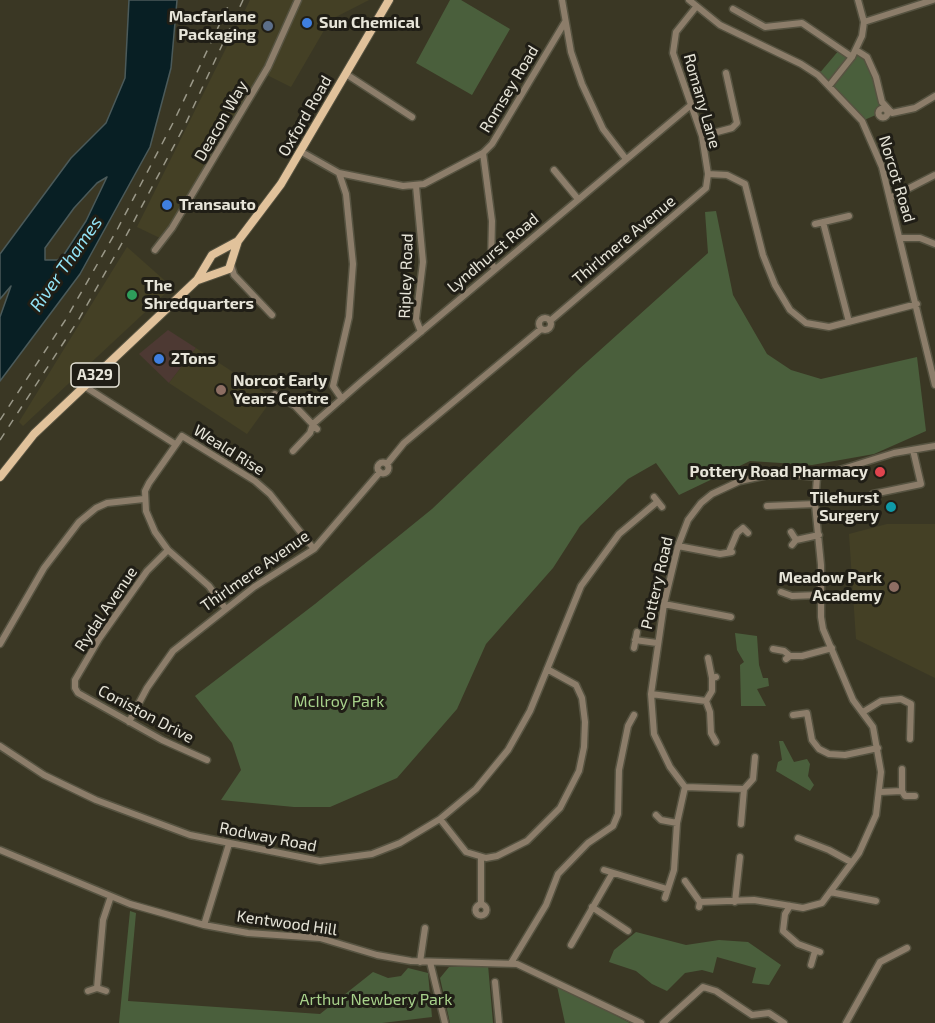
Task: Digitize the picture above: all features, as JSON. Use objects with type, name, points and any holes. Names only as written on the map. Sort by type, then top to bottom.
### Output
[{"type":"main road","name":"Oxford Road","points":[[231,262],[238,241],[276,192],[389,0]]},
{"type":"main road","name":"Oxford Road","points":[[222,250],[238,241]]},
{"type":"main road","points":[[222,250],[231,262],[221,271],[214,269],[210,261],[212,255],[222,250]]},
{"type":"main road","name":"A329","points":[[0,477],[34,434],[197,280],[210,261]]},
{"type":"main road","name":"A329","points":[[197,280],[221,271]]},
{"type":"street","name":"Deacon Way","points":[[155,250],[178,219],[263,76],[298,0]]},
{"type":"street","points":[[562,0],[565,22],[582,84],[603,129],[626,159]]},
{"type":"street","name":"Norcot Road","points":[[689,0],[720,25],[801,64],[829,86],[862,122],[878,152],[935,385]]},
{"type":"street","points":[[863,19],[933,0]]},
{"type":"street","points":[[829,86],[856,50],[863,19],[859,3]]},
{"type":"street","name":"Romany Lane","points":[[696,7],[681,25],[674,42],[674,58],[702,136],[708,174]]},
{"type":"street","points":[[733,9],[765,27],[802,23],[852,57]]},
{"type":"street","name":"Romsey Road","points":[[416,186],[483,153],[492,144],[565,22]]},
{"type":"street","points":[[856,50],[867,57],[886,109],[892,113],[915,108],[935,96]]},
{"type":"street","points":[[702,136],[732,128],[737,123],[726,73]]},
{"type":"street","points":[[346,74],[412,117]]},
{"type":"street","name":"Lyndhurst Road","points":[[292,452],[342,399],[691,105]]},
{"type":"street","points":[[300,151],[339,173],[403,186],[416,186]]},
{"type":"street","points":[[483,153],[492,221],[491,263],[495,269]]},
{"type":"street","points":[[554,170],[578,199]]},
{"type":"street","points":[[339,173],[348,205],[352,264],[349,317],[333,386],[342,399]]},
{"type":"street","points":[[708,174],[727,175],[745,183],[763,255],[775,285],[790,310],[806,323],[829,327],[917,304]]},
{"type":"street","name":"Thirlmere Avenue","points":[[129,722],[147,688],[172,651],[225,608],[314,549],[380,472],[379,465],[387,464],[404,443],[541,329],[541,320],[550,321],[706,188],[708,174]]},
{"type":"street","points":[[890,198],[935,175]]},
{"type":"street","name":"Ripley Road","points":[[416,186],[423,262],[416,319],[421,332]]},
{"type":"street","points":[[815,224],[849,216]]},
{"type":"street","points":[[823,222],[849,322]]},
{"type":"street","points":[[900,238],[920,238],[935,244]]},
{"type":"street","points":[[231,262],[234,275]]},
{"type":"street","points":[[221,271],[234,275],[272,315]]},
{"type":"street","name":"Weald Rise","points":[[84,386],[175,444],[184,436],[255,481],[270,494],[314,549]]},
{"type":"street","points":[[275,394],[295,406],[315,426]]},
{"type":"street","points":[[175,444],[149,483],[144,500],[155,532],[168,549],[209,586],[225,608]]},
{"type":"street","name":"Pottery Road","points":[[685,787],[670,767],[654,734],[651,694],[663,604],[678,546],[688,520],[701,503],[726,487],[777,473],[817,477],[935,444]]},
{"type":"street","points":[[873,494],[921,484],[916,449]]},
{"type":"street","points":[[685,881],[699,904],[754,900],[812,908],[822,903],[868,838],[880,792],[878,748],[873,727],[853,700],[823,629],[819,595],[819,535],[814,504],[817,477]]},
{"type":"street","points":[[0,644],[44,568],[79,522],[96,508],[107,503],[144,500]]},
{"type":"street","name":"Rodway Road","points":[[0,746],[44,775],[96,800],[143,820],[229,844],[312,860],[348,859],[400,843],[440,819],[476,789],[508,750],[530,711],[572,607],[601,556],[619,534],[658,502]]},
{"type":"street","points":[[771,508],[814,504]]},
{"type":"street","points":[[678,546],[720,554],[730,552],[737,533],[743,528],[748,533]]},
{"type":"street","points":[[791,532],[794,542],[819,535]]},
{"type":"street","name":"Rydal Avenue","points":[[75,688],[75,680],[99,639],[141,579],[168,549]]},
{"type":"street","points":[[781,592],[792,596],[819,595]]},
{"type":"street","points":[[663,604],[731,617]]},
{"type":"street","points":[[634,648],[637,632]]},
{"type":"street","points":[[635,640],[657,643]]},
{"type":"street","points":[[773,649],[784,651],[788,657],[802,656],[832,648]]},
{"type":"street","points":[[706,701],[712,691],[714,677],[708,658]]},
{"type":"street","points":[[440,819],[466,852],[481,858],[497,856],[534,834],[560,808],[579,771],[584,747],[582,698],[576,685],[547,669]]},
{"type":"street","name":"Coniston Drive","points":[[75,688],[78,693],[129,722],[207,760]]},
{"type":"street","points":[[651,694],[706,701]]},
{"type":"street","points":[[863,712],[881,701],[901,699],[914,703],[910,738]]},
{"type":"street","points":[[706,701],[710,712],[711,733],[716,742]]},
{"type":"street","points":[[793,715],[807,713],[812,740],[819,749],[829,754],[845,755],[878,748]]},
{"type":"street","points":[[511,963],[546,905],[558,874],[588,843],[613,826],[618,814],[619,770],[628,726],[634,715]]},
{"type":"street","points":[[845,755],[846,764]]},
{"type":"street","points":[[741,824],[744,789],[753,779],[757,768],[754,757]]},
{"type":"street","points":[[902,769],[905,796],[915,796]]},
{"type":"street","points":[[664,898],[674,870],[678,823],[685,787],[744,789]]},
{"type":"street","points":[[880,792],[903,791]]},
{"type":"street","points":[[656,828],[658,817],[678,823]]},
{"type":"street","points":[[798,838],[829,849],[851,862]]},
{"type":"street","points":[[204,925],[229,844]]},
{"type":"street","name":"Kentwood Hill","points":[[0,850],[111,896],[204,925],[248,933],[320,938],[376,955],[420,962],[511,963],[641,1023]]},
{"type":"street","points":[[735,902],[740,857]]},
{"type":"street","points":[[481,858],[481,904]]},
{"type":"street","points":[[604,870],[667,889]]},
{"type":"street","points":[[567,935],[573,942],[612,874]]},
{"type":"street","points":[[830,892],[878,900],[878,911]]},
{"type":"street","points":[[98,988],[103,920],[111,896]]},
{"type":"street","points":[[790,906],[785,914],[783,931],[798,944],[817,951],[812,965]]},
{"type":"street","points":[[592,907],[628,931]]},
{"type":"street","points":[[420,962],[425,928]]},
{"type":"street","points":[[846,1023],[880,962],[907,948]]},
{"type":"street","points":[[430,962],[445,1023]]},
{"type":"street","points":[[495,982],[499,1023]]},
{"type":"street","points":[[663,1023],[703,987],[716,991],[752,1015],[769,1013],[783,1023]]},
{"type":"street","points":[[88,992],[98,988],[106,992]]},
{"type":"street","points":[[750,1023],[752,1015]]},
{"type":"shaded area","points":[[250,0],[369,0],[330,20],[291,87],[261,72],[162,239],[137,227]]},
{"type":"shaded area","points":[[127,247],[172,287],[23,426],[19,422]]},
{"type":"shaded area","points":[[168,330],[196,348],[169,383],[139,354]]},
{"type":"shaded area","name":"Norcot Early Years Centre","points":[[196,348],[273,398],[247,434],[169,383]]},
{"type":"shaded area","name":"Meadow Park Academy","points":[[887,524],[935,524],[935,678],[856,639],[849,534]]},
{"type":"green space","points":[[450,0],[461,0],[510,29],[472,95],[416,63]]},
{"type":"green space","points":[[840,49],[852,57],[856,50],[867,57],[887,116],[884,118],[878,114],[862,121],[818,75]]},
{"type":"green space","name":"McIlroy Park","points":[[716,211],[733,295],[767,354],[791,370],[821,379],[917,357],[926,431],[874,454],[812,465],[750,461],[679,495],[656,463],[628,479],[580,526],[553,568],[486,644],[457,709],[397,778],[330,807],[294,807],[221,800],[241,770],[232,743],[195,696],[315,604],[432,509],[578,370],[708,253],[705,212]]},
{"type":"green space","points":[[735,633],[757,636],[759,665],[763,678],[768,678],[769,686],[757,689],[766,706],[741,706],[740,665],[744,662],[737,650]]},
{"type":"green space","points":[[779,741],[783,741],[794,762],[807,759],[810,764],[808,776],[814,785],[810,791],[776,771],[778,762],[782,760]]},
{"type":"green space","name":"Arthur Newbery Park","points":[[130,911],[136,913],[128,1001],[320,1014],[373,972],[388,978],[401,976],[408,968],[428,973],[432,1017],[382,1023],[119,1023]]},
{"type":"green space","points":[[636,932],[686,945],[719,940],[748,942],[781,965],[769,985],[752,983],[756,968],[717,957],[713,973],[702,970],[685,973],[667,991],[652,984],[636,971],[609,962],[614,950]]},
{"type":"green space","points":[[488,965],[493,1023],[450,1023],[440,978],[449,967]]},
{"type":"green space","points":[[557,986],[609,1012],[630,1023],[565,1023]]},
{"type":"water","name":"River Thames","points":[[129,0],[177,0],[171,68],[150,147],[80,274],[0,381],[0,317],[11,286],[0,299],[0,254],[71,158],[106,123],[125,78]],"holes":[[[107,177],[86,221],[63,256],[57,260],[45,260],[45,248],[74,208],[97,183]]]},
{"type":"railway","points":[[0,420],[66,319],[118,228],[174,121],[231,0]]},
{"type":"railway","points":[[0,440],[79,319],[126,236],[185,125],[243,0]]},
{"type":"place","name":"Sun Chemical","points":[[307,23]]},
{"type":"place","name":"Macfarlane Packaging","points":[[268,26]]},
{"type":"place","name":"Transauto","points":[[167,205]]},
{"type":"place","name":"The Shredquarters","points":[[132,295]]},
{"type":"place","name":"2Tons","points":[[159,359]]},
{"type":"place","name":"Norcot Early Years Centre","points":[[221,390]]},
{"type":"place","name":"Pottery Road Pharmacy","points":[[880,472]]},
{"type":"place","name":"Tilehurst Surgery","points":[[891,507]]},
{"type":"place","name":"Meadow Park Academy","points":[[894,587]]}]
